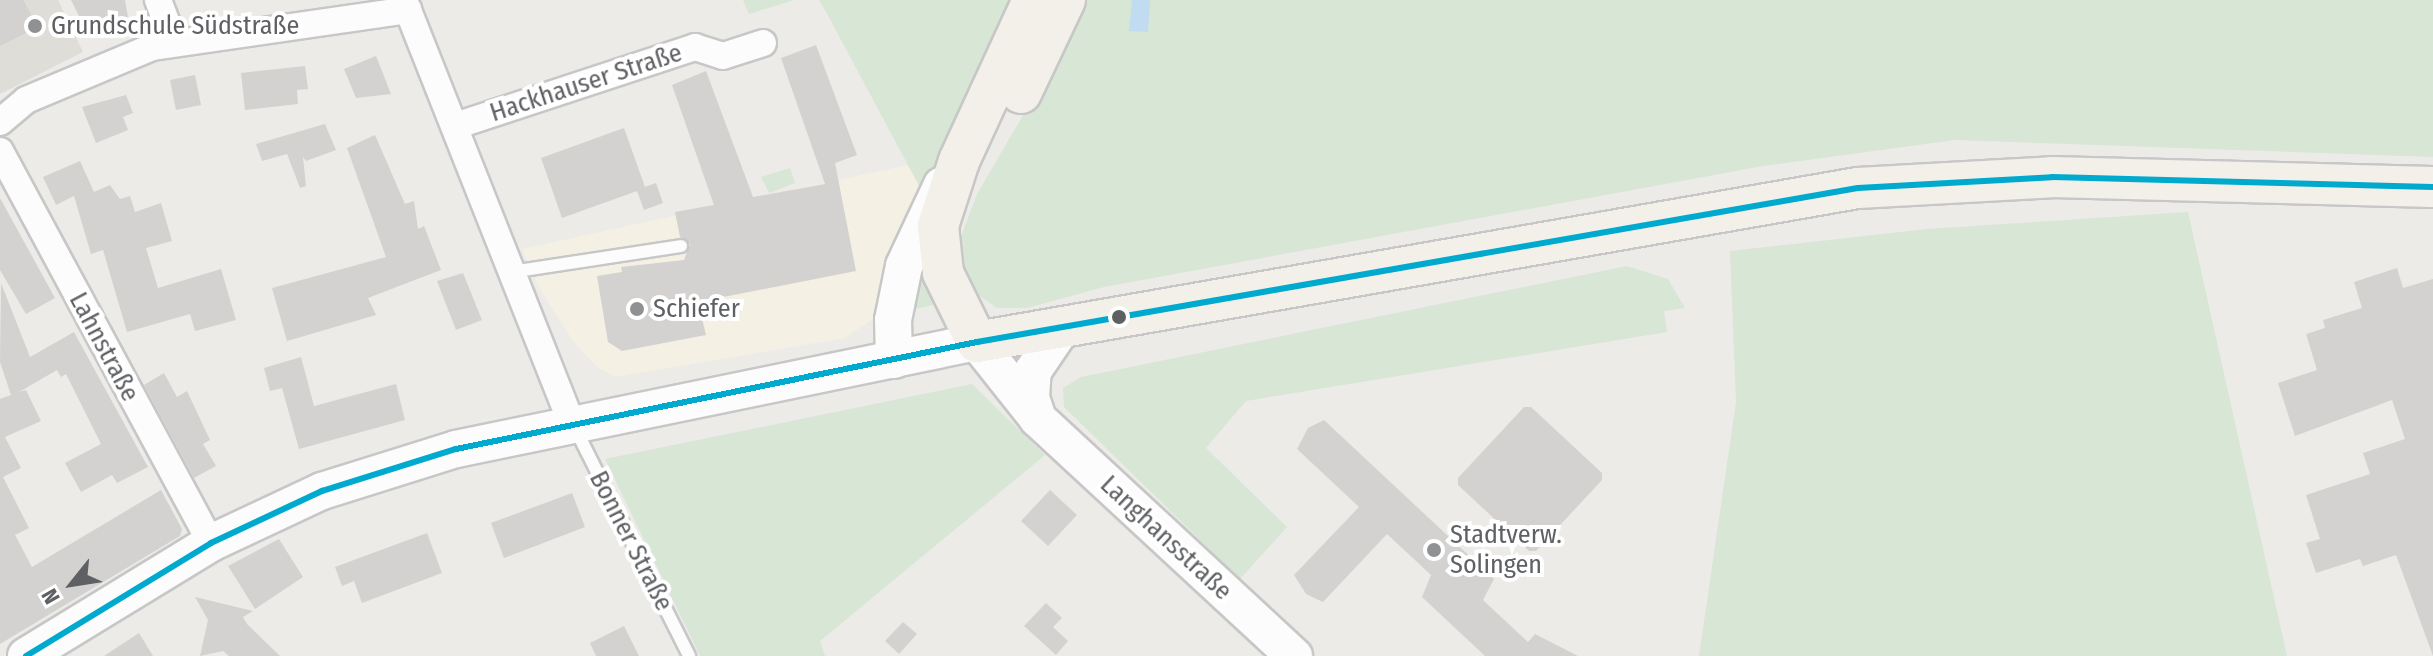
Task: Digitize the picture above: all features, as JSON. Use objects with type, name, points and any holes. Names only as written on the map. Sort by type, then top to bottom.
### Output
[{"type":"main road","points":[[977,342],[950,294],[939,254],[938,226],[959,161],[1033,0]]},
{"type":"main road","points":[[939,254],[968,185],[1041,57],[1065,0]]},
{"type":"main road","points":[[894,360],[893,320],[904,266],[930,203],[959,161]]},
{"type":"main road","points":[[26,656],[211,543],[322,491],[456,449],[977,342],[1858,188],[2052,177],[2433,187]]},
{"type":"main road","points":[[1038,419],[1031,397],[1033,371],[1062,328]]},
{"type":"main road","name":"Langhansstraße","points":[[977,342],[1038,419],[1294,656]]},
{"type":"street","points":[[158,0],[174,42]]},
{"type":"street","points":[[2,119],[26,100],[102,64],[174,42],[406,5]]},
{"type":"street","name":"Hackhauser Straße","points":[[406,5],[573,426]]},
{"type":"street","name":"Hackhauser Straße","points":[[455,126],[695,47],[723,56],[763,43]]},
{"type":"street","name":"Lahnstraße","points":[[0,151],[211,543]]},
{"type":"lane","points":[[511,272],[681,246]]},
{"type":"lane","name":"Bonner Straße","points":[[573,426],[689,656]]},
{"type":"shaded area","name":"Grundschule Südstraße","points":[[0,0],[58,0],[83,52],[0,94]]},
{"type":"shaded area","points":[[908,165],[924,195],[884,312],[845,338],[615,377],[597,367],[573,341],[538,286],[522,249]]},
{"type":"green space","points":[[743,0],[794,0],[749,14]]},
{"type":"green space","points":[[819,0],[1017,0],[924,195],[825,10]]},
{"type":"green space","points":[[1076,0],[2433,0],[2433,157],[1955,140],[1763,166],[1104,287],[1027,308],[997,308],[971,290],[960,261],[959,242],[977,194],[1036,93]]},
{"type":"green space","points":[[790,168],[795,183],[769,193],[761,177]]},
{"type":"green space","points":[[2188,212],[2287,656],[1699,656],[1736,402],[1730,251],[1927,229]]},
{"type":"green space","points":[[919,238],[938,304],[906,311]]},
{"type":"green space","points":[[1627,266],[1668,279],[1685,308],[1664,311],[1667,332],[1246,401],[1206,448],[1287,527],[1240,579],[1064,407],[1063,388],[1081,377]]},
{"type":"green space","points":[[972,384],[1045,455],[820,641],[825,656],[700,656],[605,459]]},
{"type":"water","points":[[1132,0],[1150,0],[1148,32],[1129,31]]},
{"type":"building","points":[[0,0],[23,0],[38,27],[0,46]]},
{"type":"building","points":[[71,0],[125,0],[128,17],[97,32],[96,24],[85,28]]},
{"type":"building","points":[[816,45],[857,155],[835,163],[856,271],[698,302],[706,335],[622,351],[608,342],[597,276],[622,272],[621,267],[684,260],[690,244],[680,237],[675,212],[714,205],[672,85],[706,71],[753,197],[825,184],[781,58]]},
{"type":"building","points":[[376,56],[391,94],[356,98],[344,69]]},
{"type":"building","points":[[305,66],[308,89],[297,90],[298,104],[245,110],[241,73]]},
{"type":"building","points":[[195,75],[201,105],[176,110],[170,80]]},
{"type":"building","points":[[126,95],[133,113],[123,117],[128,130],[96,143],[82,107]]},
{"type":"building","points":[[325,124],[336,150],[306,161],[303,157],[306,186],[300,188],[287,154],[262,161],[256,144]]},
{"type":"building","points":[[624,128],[645,187],[656,183],[663,203],[644,210],[637,191],[562,218],[541,158]]},
{"type":"building","points":[[375,135],[405,204],[414,201],[418,229],[424,226],[441,270],[368,298],[376,315],[287,341],[272,288],[386,257],[347,148]]},
{"type":"building","points":[[80,161],[94,192],[110,185],[120,199],[130,196],[135,212],[161,203],[172,241],[146,248],[158,288],[221,269],[236,320],[195,331],[190,314],[127,332],[103,250],[91,254],[74,196],[56,205],[43,177]]},
{"type":"building","points":[[0,198],[55,298],[26,314],[0,270]]},
{"type":"building","points":[[2397,268],[2403,288],[2433,279],[2433,656],[2396,555],[2363,566],[2360,559],[2316,573],[2306,543],[2320,539],[2306,495],[2370,474],[2363,453],[2405,439],[2392,400],[2295,436],[2278,383],[2317,370],[2306,334],[2325,328],[2323,320],[2362,308],[2354,282]]},
{"type":"building","points":[[463,273],[482,320],[456,330],[437,281]]},
{"type":"building","points":[[1,283],[30,357],[74,332],[148,467],[117,483],[112,475],[81,492],[65,463],[101,444],[66,374],[61,377],[57,370],[19,392],[26,390],[41,421],[5,437],[21,468],[3,477],[29,528],[15,535],[32,567],[161,490],[182,529],[180,536],[0,644],[0,399],[11,395],[0,362]]},
{"type":"building","points":[[301,357],[314,406],[396,384],[405,420],[299,449],[282,388],[270,391],[264,368]]},
{"type":"building","points":[[164,373],[177,397],[187,391],[210,440],[203,444],[216,466],[194,478],[144,385]]},
{"type":"building","points":[[1524,407],[1531,407],[1602,473],[1602,480],[1536,551],[1529,551],[1458,485],[1458,478]]},
{"type":"building","name":"Stadtverw. Solingen","points":[[1324,420],[1494,579],[1483,600],[1528,642],[1535,634],[1578,656],[1485,656],[1422,597],[1431,575],[1387,534],[1323,602],[1306,594],[1294,575],[1359,507],[1297,449],[1308,428]]},
{"type":"building","points":[[1050,490],[1077,515],[1048,546],[1021,521]]},
{"type":"building","points":[[572,493],[585,527],[504,558],[491,523]]},
{"type":"building","points":[[427,533],[442,573],[362,603],[354,581],[342,586],[335,567]]},
{"type":"building","points":[[279,539],[303,577],[255,609],[228,566]]},
{"type":"building","points":[[195,597],[253,611],[243,617],[247,624],[280,656],[229,656],[223,651],[200,656],[208,620]]},
{"type":"building","points":[[1046,603],[1062,618],[1053,627],[1068,641],[1056,655],[1024,626]]},
{"type":"building","points":[[903,622],[917,634],[899,654],[885,641]]},
{"type":"building","points":[[624,626],[639,656],[596,656],[590,643]]},
{"type":"building","points":[[139,633],[153,656],[104,656]]},
{"type":"transit line","points":[[26,656],[211,543],[322,491],[456,449],[977,342],[1858,188],[2052,177],[2433,187]]},
{"type":"place","name":"Grundschule Südstraße","points":[[35,26]]},
{"type":"place","name":"Schiefer","points":[[637,309]]},
{"type":"place","name":"Stadtverw. Solingen","points":[[1434,550]]}]
